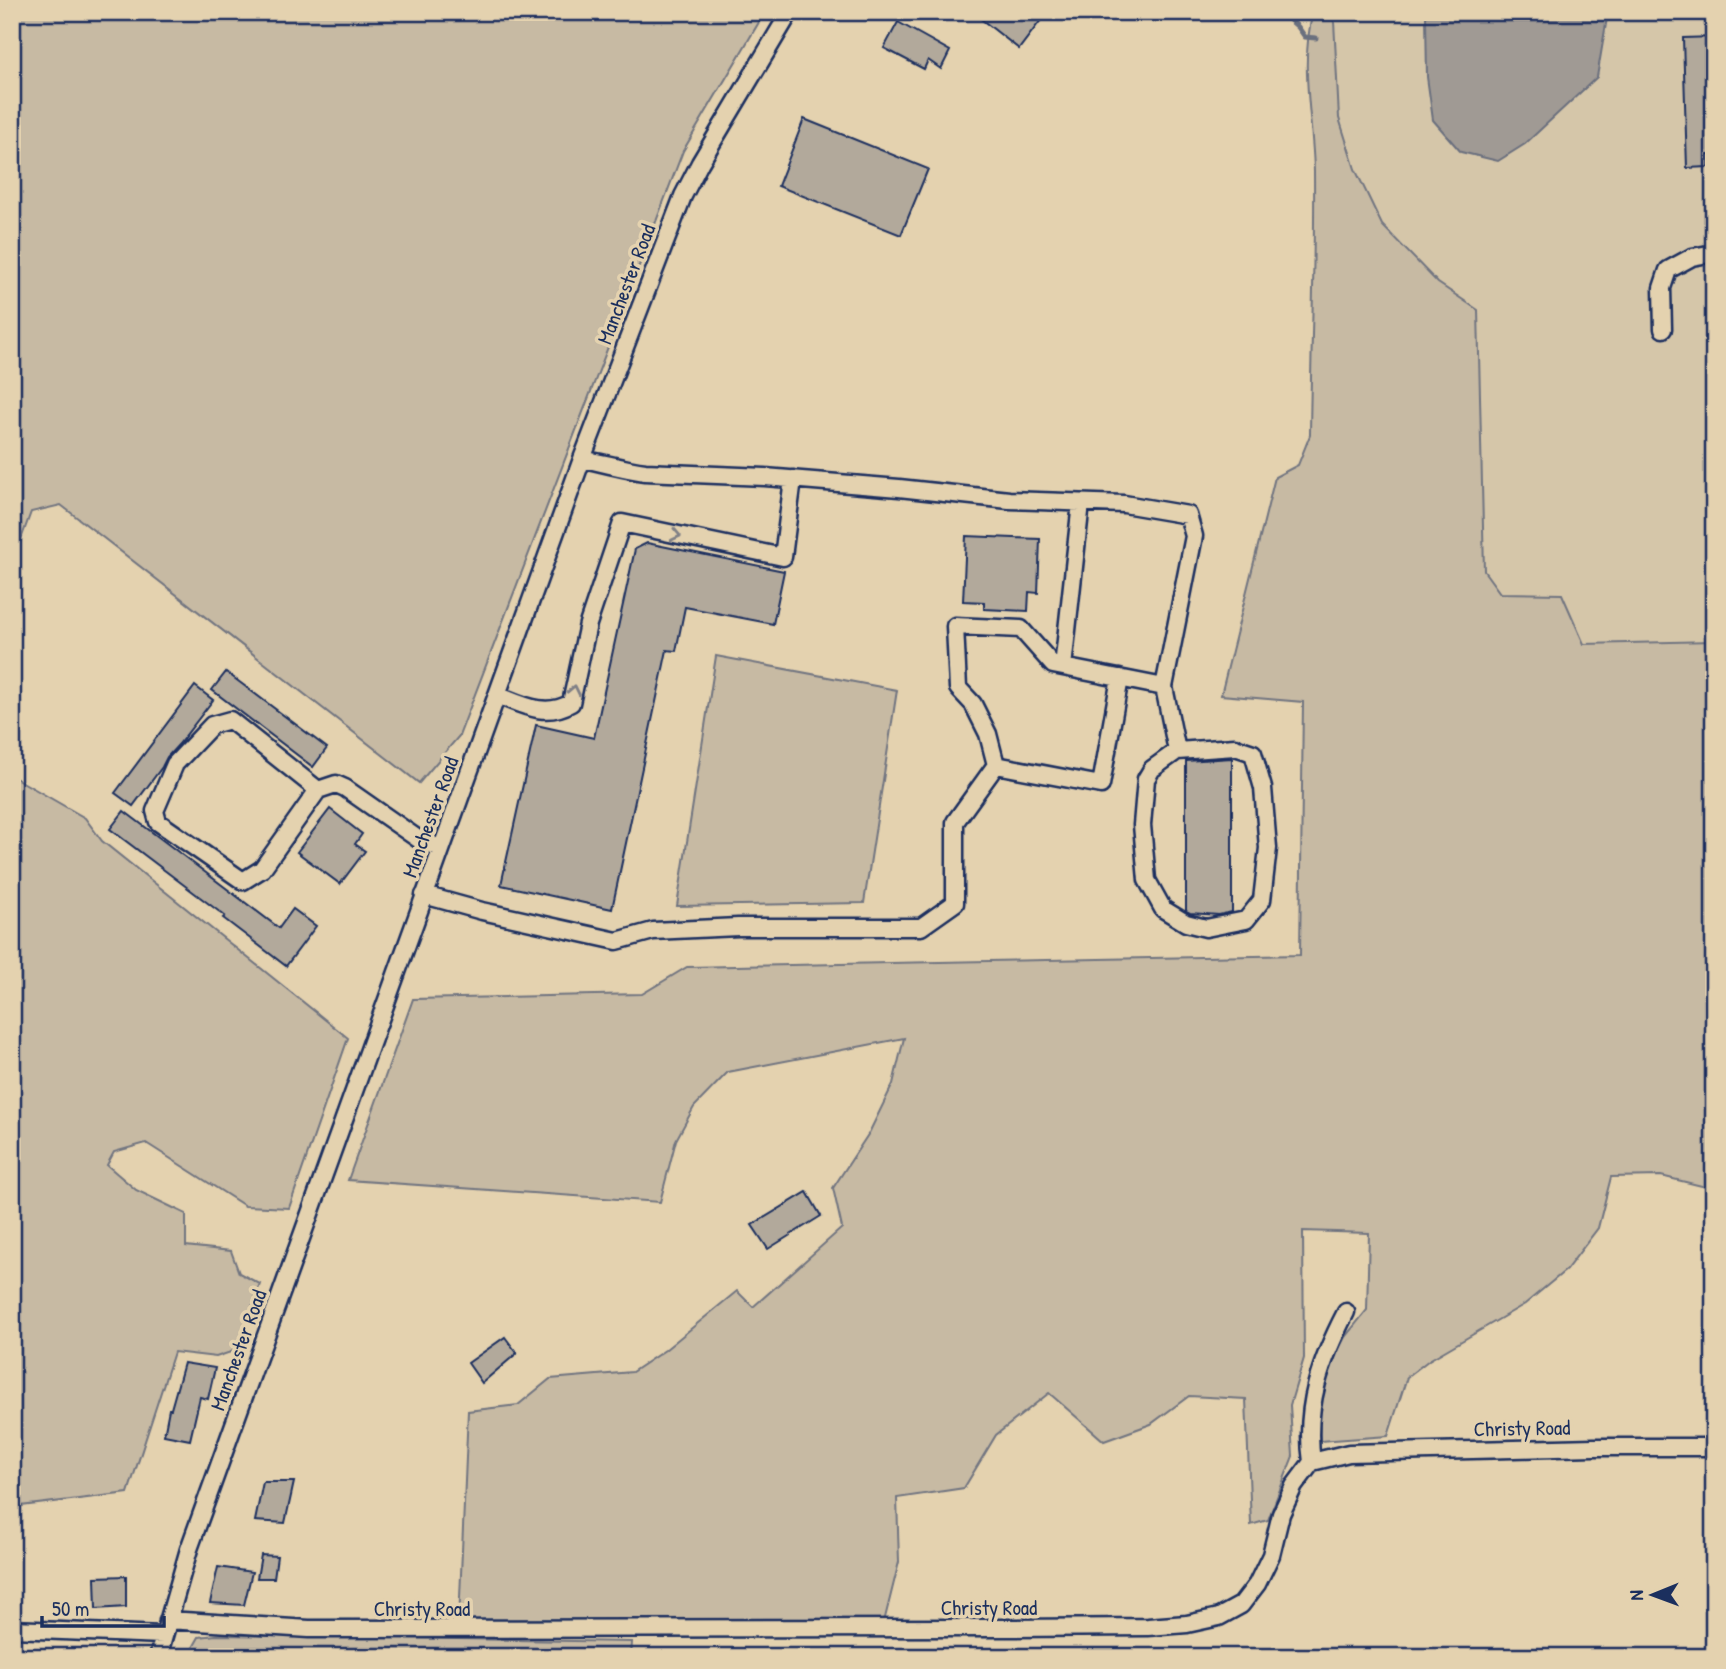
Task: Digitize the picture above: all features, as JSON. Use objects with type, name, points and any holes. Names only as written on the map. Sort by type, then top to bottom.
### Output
[{"type":"street","name":"Manchester Road","points":[[158,1657],[197,1526],[582,459],[683,196],[790,12]]},
{"type":"street","points":[[1663,329],[1662,288],[1668,270],[1692,257],[1714,253]]},
{"type":"street","points":[[582,459],[645,472],[793,479],[1009,500],[1124,505],[1188,515],[1194,536],[1164,687],[1177,751]]},
{"type":"street","points":[[497,695],[528,707],[548,711],[561,709],[571,703],[588,624],[622,523],[783,557],[793,479]]},
{"type":"street","points":[[1063,667],[1081,503]]},
{"type":"street","points":[[996,765],[988,734],[973,704],[958,688],[955,626],[1021,629],[1053,665],[1164,687]]},
{"type":"street","points":[[996,765],[1101,785],[1120,678]]},
{"type":"street","points":[[318,789],[230,720],[212,725],[174,764],[155,811],[158,822],[243,881],[262,869],[318,789],[336,784],[421,841],[441,848]]},
{"type":"street","points":[[1234,747],[1253,753],[1263,788],[1268,848],[1262,901],[1247,920],[1206,928],[1186,923],[1163,909],[1147,880],[1142,825],[1146,779],[1152,769],[1177,751],[1234,747]]},
{"type":"street","points":[[424,895],[482,911],[617,941],[653,931],[921,926],[955,903],[955,822],[996,765]]},
{"type":"street","points":[[1312,1462],[1310,1419],[1319,1376],[1329,1345],[1346,1312]]},
{"type":"street","name":"Christy Road","points":[[12,1629],[1023,1628],[1187,1624],[1219,1617],[1241,1605],[1257,1584],[1271,1555],[1280,1514],[1294,1486],[1312,1462],[1349,1454],[1594,1447],[1714,1447]]},
{"type":"shaded area","points":[[12,12],[510,12],[553,15],[564,12],[765,12],[683,151],[459,736],[419,783],[61,505],[31,512],[12,564]]},
{"type":"shaded area","points":[[1313,12],[1324,12],[1334,21],[1339,118],[1355,169],[1382,225],[1438,283],[1478,310],[1484,571],[1500,593],[1562,594],[1584,644],[1714,641],[1714,1189],[1661,1176],[1611,1177],[1598,1228],[1566,1270],[1525,1304],[1429,1360],[1407,1377],[1388,1436],[1320,1441],[1319,1404],[1330,1367],[1345,1337],[1367,1310],[1369,1233],[1303,1231],[1304,1358],[1290,1405],[1293,1456],[1268,1520],[1251,1525],[1246,1399],[1189,1396],[1151,1424],[1104,1441],[1049,1393],[996,1435],[964,1488],[897,1498],[899,1562],[884,1622],[459,1621],[468,1411],[518,1405],[550,1379],[632,1372],[665,1350],[737,1291],[753,1307],[842,1228],[833,1188],[869,1133],[893,1084],[904,1038],[728,1072],[694,1107],[676,1140],[660,1202],[348,1180],[413,999],[642,994],[687,967],[1300,955],[1303,702],[1221,695],[1275,477],[1298,465],[1310,435],[1314,172],[1307,52]]},
{"type":"shaded area","points":[[1316,12],[1714,12],[1714,668],[1318,670]]},
{"type":"shaded area","points":[[1429,12],[1608,12],[1597,77],[1525,144],[1498,161],[1461,152],[1433,120],[1427,77],[1426,17]]},
{"type":"shaded area","points":[[716,656],[897,690],[864,903],[677,906]]},
{"type":"shaded area","points":[[12,776],[85,818],[102,841],[348,1038],[289,1208],[245,1206],[146,1143],[114,1152],[107,1165],[136,1190],[186,1214],[186,1246],[231,1251],[239,1273],[260,1284],[234,1351],[216,1357],[174,1352],[128,1493],[12,1507]]},
{"type":"shaded area","points":[[216,1635],[632,1642],[631,1657],[190,1657],[199,1637]]},
{"type":"building","points":[[972,12],[1047,12],[1019,49]]},
{"type":"building","points":[[898,22],[950,51],[941,69],[928,60],[924,69],[884,48]]},
{"type":"building","points":[[1714,37],[1714,155],[1708,155],[1708,167],[1687,168],[1683,38]]},
{"type":"building","points":[[804,119],[928,169],[901,235],[778,186]]},
{"type":"building","points":[[966,536],[1040,539],[1038,593],[1029,592],[1028,611],[984,609],[984,602],[963,601]]},
{"type":"building","points":[[647,543],[784,571],[773,624],[685,607],[676,651],[667,650],[612,909],[501,885],[536,725],[594,738],[635,549]]},
{"type":"building","points":[[226,672],[327,748],[313,767],[212,690]]},
{"type":"building","points":[[195,686],[213,700],[167,757],[133,806],[115,793]]},
{"type":"building","points":[[1232,758],[1232,912],[1219,915],[1190,913],[1186,911],[1186,761]]},
{"type":"building","points":[[330,809],[362,834],[355,844],[365,851],[340,884],[297,852]]},
{"type":"building","points":[[124,811],[279,928],[293,909],[316,926],[286,966],[110,829]]},
{"type":"building","points":[[807,1192],[821,1216],[768,1249],[752,1225]]},
{"type":"building","points":[[505,1337],[517,1353],[482,1383],[468,1363]]},
{"type":"building","points":[[184,1363],[215,1368],[208,1399],[200,1397],[190,1440],[164,1435],[169,1409]]},
{"type":"building","points":[[263,1482],[294,1482],[285,1523],[255,1521]]},
{"type":"building","points":[[261,1555],[277,1556],[274,1578],[257,1578]]},
{"type":"building","points":[[218,1567],[252,1572],[244,1605],[210,1603]]},
{"type":"building","points":[[126,1576],[126,1607],[96,1609],[95,1577]]},
{"type":"waterway","points":[[1293,12],[1290,20],[1305,37],[1316,38]]}]
